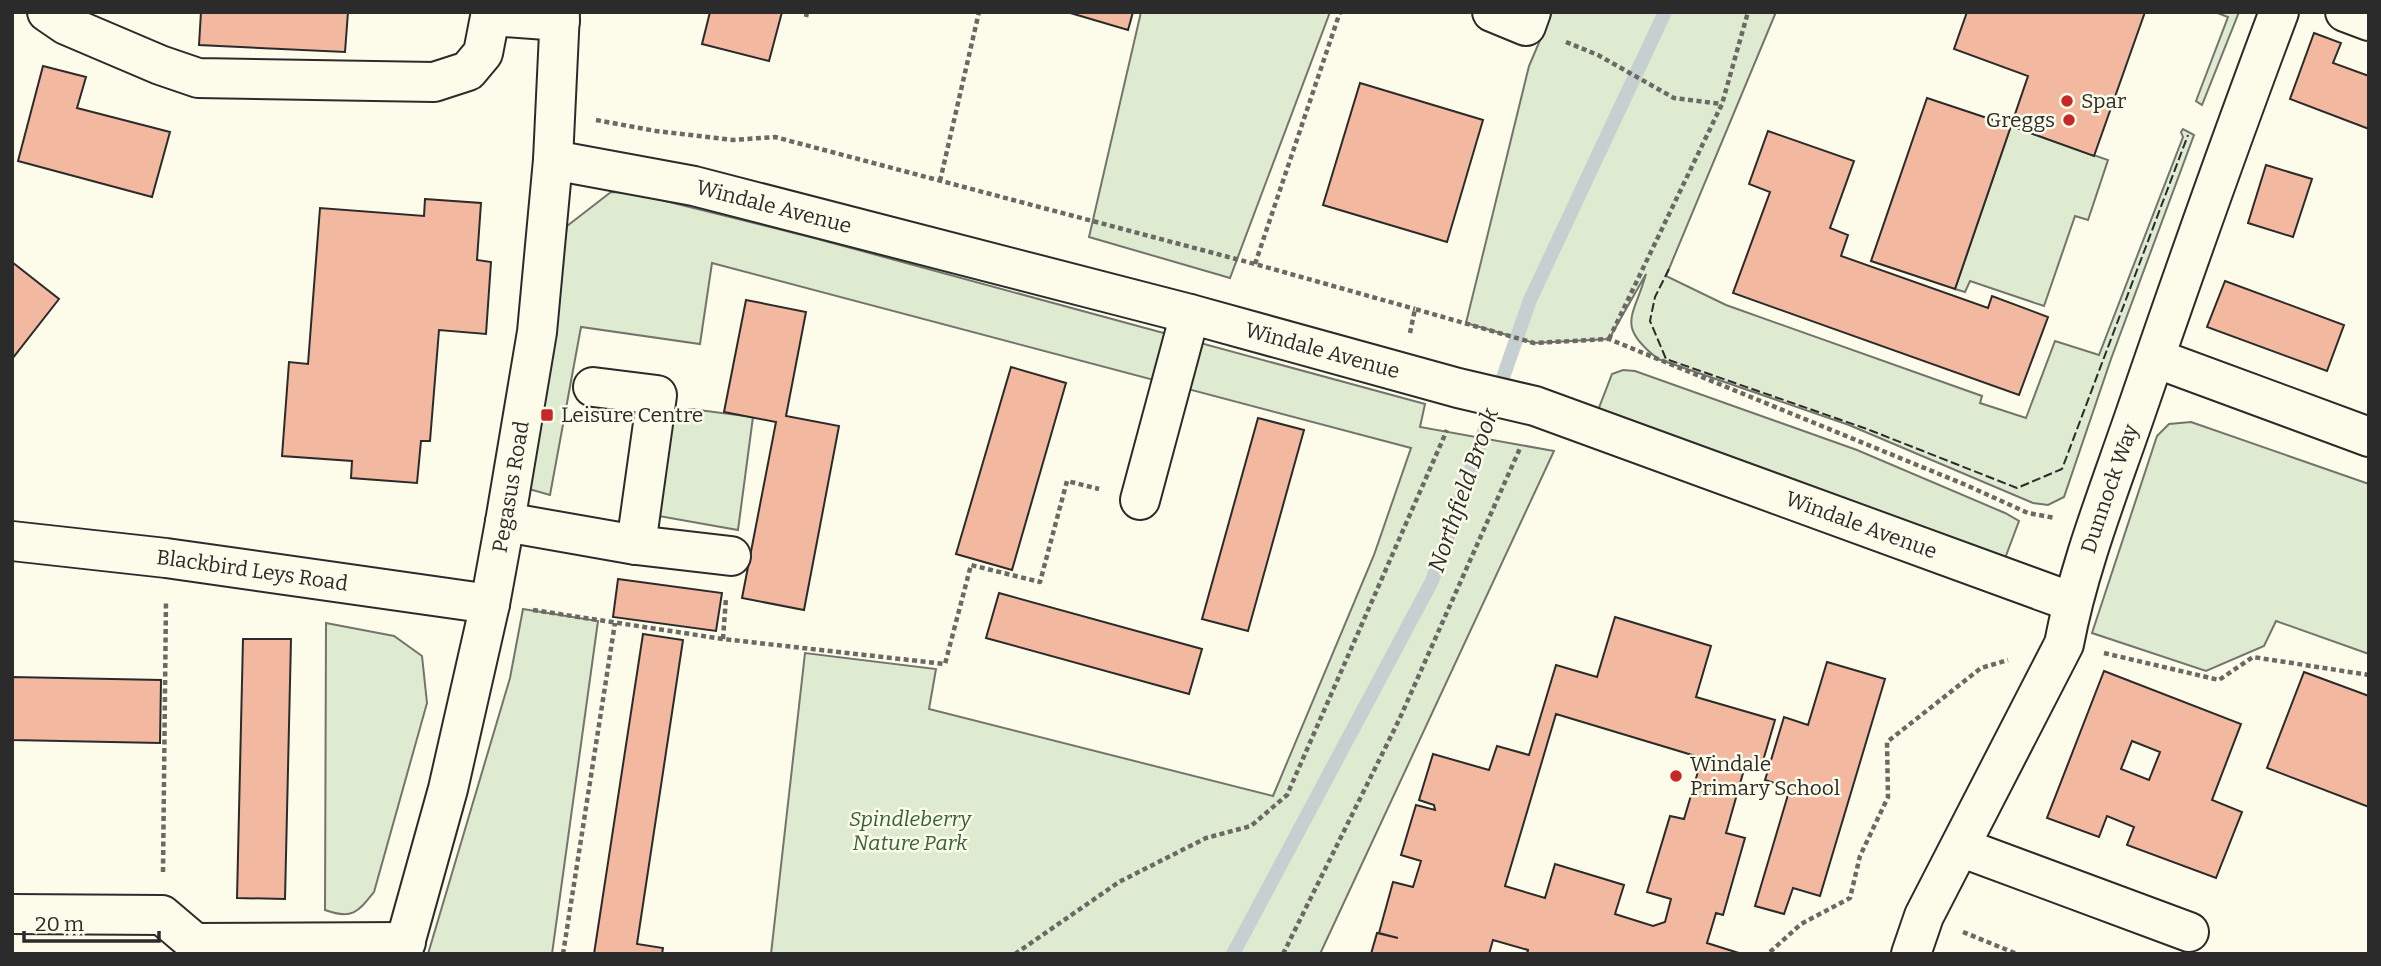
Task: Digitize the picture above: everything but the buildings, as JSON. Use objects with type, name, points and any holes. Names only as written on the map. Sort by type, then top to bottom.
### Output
[{"type":"street","points":[[47,12],[66,26],[198,78],[434,82],[468,71],[483,53],[491,14],[560,17]]},
{"type":"street","name":"Dunnock Way","points":[[1911,954],[1924,916],[2064,644],[2072,602],[2097,527],[2235,129],[2279,12]]},
{"type":"street","points":[[2345,12],[2369,21]]},
{"type":"street","name":"Pegasus Road","points":[[404,948],[447,789],[490,604],[537,332],[553,160],[560,17]]},
{"type":"street","name":"Windale Avenue","points":[[553,160],[694,186],[1528,404],[2072,602]]},
{"type":"street","points":[[1140,499],[1191,314]]},
{"type":"street","points":[[2155,358],[2369,437]]},
{"type":"street","points":[[593,387],[657,396],[636,545]]},
{"type":"street","points":[[505,522],[636,545],[731,556]]},
{"type":"street","name":"Blackbird Leys Road","points":[[12,541],[166,558],[490,604]]},
{"type":"street","points":[[1960,848],[2189,932]]},
{"type":"street","points":[[12,914],[162,915],[195,943],[404,948]]},
{"type":"path","points":[[940,181],[979,12]]},
{"type":"path","points":[[1255,264],[1340,12]]},
{"type":"path","points":[[1609,339],[1722,104],[1748,12]]},
{"type":"path","points":[[1598,55],[1674,98],[1722,104]]},
{"type":"path","points":[[554,112],[656,131],[733,140],[775,137],[1255,264],[1534,343],[1609,339],[2028,513],[2097,527]]},
{"type":"path","points":[[1402,371],[1415,309]]},
{"type":"path","points":[[1015,954],[1119,882],[1206,838],[1251,826],[1287,795],[1447,432],[1451,386]]},
{"type":"path","points":[[1283,954],[1399,720],[1520,449],[1528,404]]},
{"type":"path","points":[[490,604],[723,639],[945,664],[971,565],[1040,582],[1067,481],[1140,499]]},
{"type":"path","points":[[162,915],[166,558]]},
{"type":"path","points":[[563,954],[615,623]]},
{"type":"path","points":[[1770,952],[1801,925],[1850,898],[1860,856],[1888,797],[1887,742],[1981,668],[2064,644],[2220,680],[2253,657],[2369,675]]},
{"type":"path","points":[[1924,916],[2017,954]]},
{"type":"green space","points":[[1141,12],[1330,12],[1230,278],[1089,237]]},
{"type":"green space","points":[[1552,12],[1776,12],[1666,276],[1726,305],[1982,396],[1980,403],[2026,418],[2055,341],[2099,355],[2183,137],[2181,132],[2183,129],[2194,135],[2111,359],[2064,497],[2048,505],[2033,503],[1849,425],[1658,359],[1636,337],[1632,329],[1633,311],[1646,274],[1609,339],[1534,343],[1466,323],[1529,66]]},
{"type":"green space","points":[[2215,12],[2239,12],[2202,105],[2196,101],[2228,17]]},
{"type":"green space","points":[[2011,126],[2108,160],[2088,220],[2075,216],[2044,306],[1970,281],[1965,292],[1955,289]]},
{"type":"green space","name":"Spindleberry Nature Park","points":[[611,192],[633,193],[814,238],[1425,404],[1420,427],[1554,451],[1320,954],[771,954],[805,653],[936,669],[929,709],[1273,796],[1374,555],[1411,448],[712,263],[700,344],[581,327],[550,495],[529,489],[567,226]]},
{"type":"green space","points":[[1623,370],[1635,371],[1857,450],[2005,513],[2019,521],[2004,561],[1597,413],[1612,374]]},
{"type":"green space","points":[[691,409],[753,417],[738,530],[653,515],[668,416]]},
{"type":"green space","points":[[2191,422],[2369,484],[2369,654],[2276,621],[2264,646],[2206,671],[2092,633],[2157,436],[2169,424]]},
{"type":"green space","points":[[523,609],[598,621],[552,954],[428,954],[510,678]]},
{"type":"green space","points":[[326,623],[394,636],[422,656],[427,703],[374,892],[359,909],[348,914],[325,910]]},
{"type":"waterway","name":"Northfield Brook","points":[[1233,954],[1432,581],[1530,300],[1665,12]]},
{"type":"fence","points":[[1669,269],[1655,297],[1650,321],[1666,359],[1867,429],[2017,488],[2062,469],[2188,135]]},
{"type":"place","name":"Spar","points":[[2067,101]]},
{"type":"place","name":"Greggs","points":[[2069,120]]},
{"type":"place","name":"Leisure Centre","points":[[547,415]]},
{"type":"place","name":"Windale Primary School","points":[[1676,776]]}]
